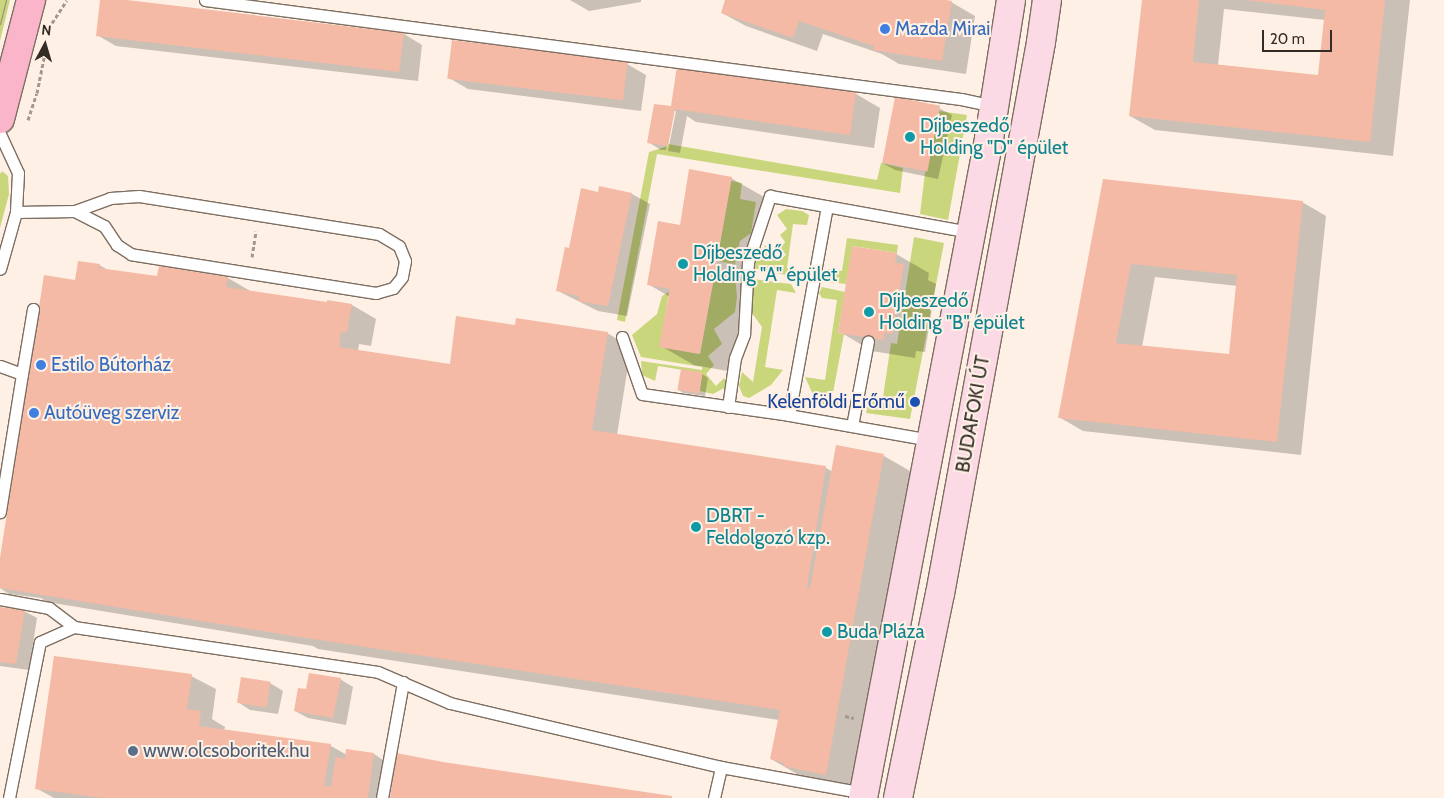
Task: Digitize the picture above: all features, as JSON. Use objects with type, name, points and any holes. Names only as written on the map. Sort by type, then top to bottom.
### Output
[{"type":"main road","points":[[0,119],[31,0]]},
{"type":"main road","name":"BUDAFOKI ÚT","points":[[872,796],[932,440],[994,106],[1011,0]]},
{"type":"main road","name":"BUDAFOKI ÚT","points":[[898,798],[940,594],[1041,42],[1047,0]]},
{"type":"lane","points":[[205,0],[961,99],[994,106]]},
{"type":"lane","points":[[0,134],[18,173],[16,212],[0,270]]},
{"type":"lane","points":[[16,212],[75,211],[110,198],[139,196],[379,234],[399,246],[405,261],[404,269],[402,277],[393,288],[376,294],[131,254],[117,245],[104,226],[75,211]]},
{"type":"lane","points":[[728,407],[735,358],[744,334],[748,262],[770,196],[971,232]]},
{"type":"lane","points":[[789,415],[827,206]]},
{"type":"lane","points":[[0,512],[33,309]]},
{"type":"lane","points":[[622,337],[642,394],[789,415],[932,440]]},
{"type":"lane","points":[[852,426],[868,340]]},
{"type":"lane","points":[[0,366],[22,374]]},
{"type":"lane","points":[[0,599],[49,608],[74,628],[378,672],[450,703],[721,767],[872,796]]},
{"type":"lane","points":[[9,798],[40,642],[74,628]]},
{"type":"lane","points":[[382,798],[402,682]]},
{"type":"lane","points":[[714,798],[721,767]]},
{"type":"path","points":[[51,26],[67,0]]},
{"type":"path","points":[[14,163],[37,93],[46,45]]},
{"type":"path","points":[[249,273],[259,216]]},
{"type":"green space","points":[[0,0],[10,0],[0,41]]},
{"type":"green space","points":[[939,111],[967,115],[948,220],[920,214],[925,173]]},
{"type":"green space","points":[[668,144],[877,180],[881,163],[903,168],[900,193],[657,154],[625,322],[617,320],[649,152],[668,146]]},
{"type":"green space","points":[[2,171],[8,176],[9,194],[0,228],[0,174]]},
{"type":"green space","points":[[731,181],[742,183],[740,199],[756,202],[751,233],[740,241],[735,264],[717,261]]},
{"type":"green space","points":[[786,209],[802,211],[809,215],[807,225],[793,224],[787,268],[801,270],[800,278],[753,268],[765,245],[778,261],[786,255],[780,247],[785,242],[780,235],[787,229],[777,215]]},
{"type":"green space","points":[[914,237],[944,243],[910,419],[866,413],[869,395],[883,397],[891,343],[897,344]]},
{"type":"green space","points":[[847,238],[898,245],[897,253],[853,246],[846,284],[822,281],[825,269],[842,271]]},
{"type":"green space","points":[[715,273],[735,276],[737,297],[735,312],[714,329],[722,344],[708,356],[714,365],[706,374],[716,386],[724,378],[727,383],[724,388],[713,394],[700,391],[702,373],[658,366],[655,381],[642,375],[641,361],[702,370],[702,367],[641,357],[632,335],[657,314],[662,296],[669,292],[660,347],[700,354]]},
{"type":"green space","points":[[753,279],[791,284],[796,293],[777,290],[765,367],[783,370],[771,385],[749,398],[743,396],[739,386],[742,372],[753,382],[762,327],[752,313]]},
{"type":"green space","points":[[822,287],[845,292],[838,333],[844,334],[832,398],[846,401],[846,406],[842,409],[824,406],[815,399],[805,377],[825,380],[837,300],[822,298],[819,293]]},
{"type":"building","points":[[100,0],[127,0],[404,33],[399,72],[96,36]]},
{"type":"building","name":"Mazda Mirai","points":[[725,0],[952,1],[942,61],[873,50],[874,46],[799,21],[793,38],[721,13]]},
{"type":"building","points":[[1142,0],[1199,0],[1193,62],[1318,75],[1325,10],[1246,0],[1385,0],[1370,142],[1129,116]]},
{"type":"building","points":[[452,40],[628,62],[623,100],[447,79]]},
{"type":"building","points":[[677,66],[856,92],[850,135],[675,109],[668,146],[647,143],[654,104],[671,106]]},
{"type":"building","name":"Díjbeszedő Holding \"D\" épület","points":[[895,97],[940,106],[927,172],[882,163]]},
{"type":"building","name":"Díjbeszedő Holding \"A\" épület","points":[[689,169],[732,177],[700,354],[659,347],[670,289],[647,285],[658,221],[680,225]]},
{"type":"building","points":[[1103,179],[1303,201],[1277,442],[1058,418]],"holes":[[[1131,264],[1237,275],[1229,354],[1116,343]]]},
{"type":"building","points":[[599,186],[632,193],[608,306],[578,301],[579,296],[556,291],[565,247],[569,248],[581,188],[598,192]]},
{"type":"building","name":"Díjbeszedő Holding \"B\" épület","points":[[852,246],[897,253],[895,263],[904,264],[892,334],[884,333],[883,340],[838,333]]},
{"type":"building","points":[[78,261],[100,264],[99,268],[157,276],[159,266],[228,277],[226,287],[352,304],[347,333],[341,332],[339,347],[450,364],[456,316],[515,325],[516,318],[608,332],[592,430],[826,466],[807,588],[810,588],[836,445],[884,454],[826,775],[783,766],[784,763],[770,759],[780,710],[293,636],[0,588],[0,558],[44,275],[75,280]]},
{"type":"building","points":[[681,369],[703,373],[699,394],[677,390]]},
{"type":"building","points":[[0,607],[25,610],[16,664],[0,662]]},
{"type":"building","points":[[54,656],[192,674],[187,709],[201,711],[199,726],[331,744],[324,786],[331,787],[336,757],[345,759],[346,749],[374,753],[368,798],[103,798],[35,789]]},
{"type":"building","points":[[309,673],[341,678],[333,718],[294,711],[298,688],[306,689]]},
{"type":"building","points":[[241,677],[271,682],[267,707],[237,703]]},
{"type":"building","points":[[396,753],[443,762],[672,796],[672,798],[390,798]]},
{"type":"tram line","points":[[0,24],[6,0]]},
{"type":"place","name":"Mazda Mirai","points":[[885,29]]},
{"type":"place","name":"Díjbeszedő Holding \"D\" épület","points":[[910,137]]},
{"type":"place","name":"Díjbeszedő Holding \"A\" épület","points":[[683,264]]},
{"type":"place","name":"Díjbeszedő Holding \"B\" épület","points":[[869,312]]},
{"type":"place","name":"Estilo Bútorház","points":[[41,365]]},
{"type":"place","name":"Kelenföldi Erőmű","points":[[915,402]]},
{"type":"place","name":"Autóüveg szerviz","points":[[34,413]]},
{"type":"place","name":"DBRT - Feldolgozó kzp.","points":[[696,527]]},
{"type":"place","name":"Buda Pláza","points":[[827,632]]},
{"type":"place","name":"www.olcsoboritek.hu","points":[[133,751]]}]
